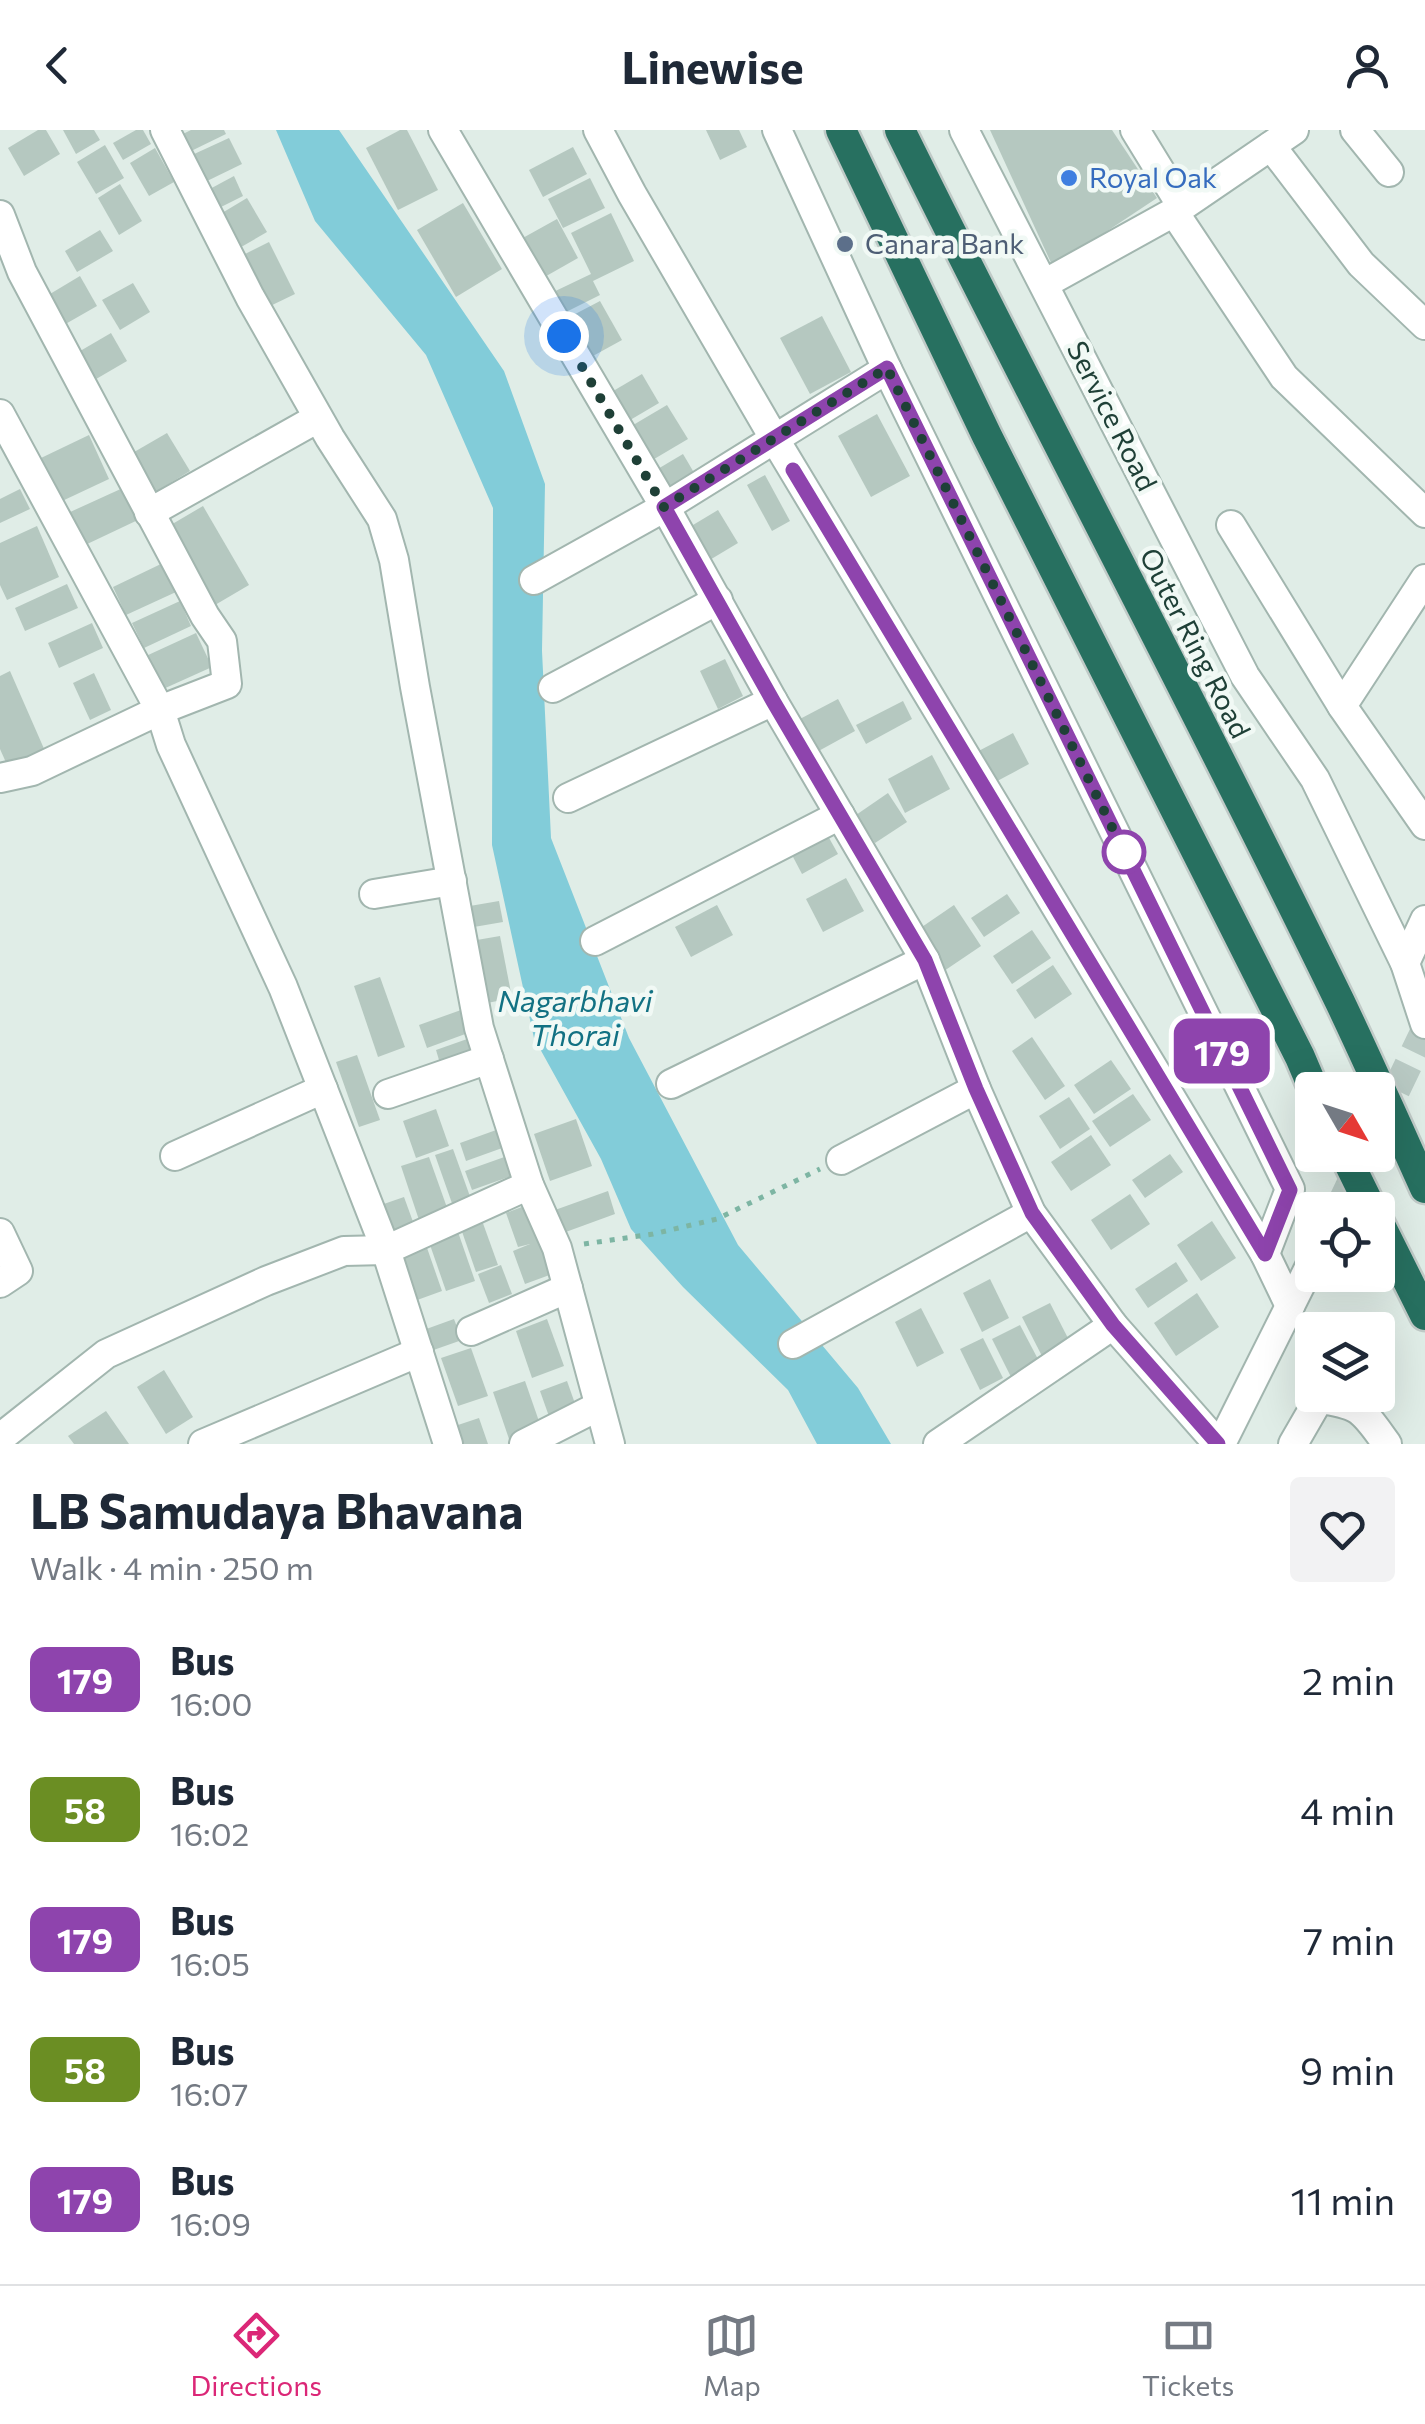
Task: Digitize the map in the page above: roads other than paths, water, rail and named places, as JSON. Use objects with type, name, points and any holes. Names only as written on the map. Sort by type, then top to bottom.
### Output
[{"type":"highway","points":[[842,130],[987,436],[1306,1072]]},
{"type":"highway","name":"Outer Ring Road","points":[[900,130],[1333,989],[1425,1188]]},
{"type":"highway","points":[[1395,1255],[1425,1316]]},
{"type":"street","points":[[165,130],[250,297],[318,418],[382,519],[394,560],[479,1028],[529,1184],[556,1248],[610,1444]]},
{"type":"street","points":[[443,130],[925,960],[976,1089],[1032,1213],[1113,1325],[1219,1444],[1297,1292]]},
{"type":"street","points":[[598,130],[774,438],[1265,1254],[1290,1306]]},
{"type":"street","points":[[777,130],[887,368],[1290,1190],[1265,1254]]},
{"type":"street","name":"Service Road","points":[[964,130],[1246,676],[1315,779],[1405,963],[1425,1024]]},
{"type":"street","points":[[1135,130],[1178,209],[1284,377],[1425,514]]},
{"type":"street","points":[[1355,130],[1389,172]]},
{"type":"street","points":[[1044,284],[1178,209],[1283,138],[1361,264],[1425,325]]},
{"type":"street","points":[[0,216],[22,272],[149,513],[222,640],[227,684],[160,710],[32,771],[1,775]]},
{"type":"street","points":[[534,580],[664,507],[887,368]]},
{"type":"street","points":[[0,414],[160,710],[171,745],[283,987],[386,1250],[448,1444]]},
{"type":"street","points":[[149,513],[318,418]]},
{"type":"street","points":[[1231,524],[1342,706],[1425,825]]},
{"type":"street","points":[[1342,706],[1425,579]]},
{"type":"street","points":[[553,688],[718,600]]},
{"type":"street","points":[[568,798],[773,701]]},
{"type":"street","points":[[595,941],[840,815]]},
{"type":"street","points":[[374,894],[452,881]]},
{"type":"street","points":[[1405,963],[1425,920]]},
{"type":"street","points":[[671,1084],[925,960]]},
{"type":"street","points":[[388,1094],[489,1058]]},
{"type":"street","points":[[175,1156],[323,1088]]},
{"type":"street","points":[[841,1160],[976,1089]]},
{"type":"street","points":[[0,1438],[106,1354],[266,1282],[344,1252],[386,1250],[529,1184]]},
{"type":"street","points":[[793,1344],[1032,1213]]},
{"type":"street","points":[[0,1233],[18,1271],[0,1284]]},
{"type":"street","points":[[471,1331],[568,1288]]},
{"type":"street","points":[[938,1444],[1113,1325]]},
{"type":"street","points":[[203,1444],[419,1352]]},
{"type":"street","points":[[1293,1444],[1319,1398],[1346,1402],[1366,1415],[1386,1444]]},
{"type":"street","points":[[524,1444],[599,1406]]},
{"type":"water","name":"Nagarbhavi Thorai","points":[[276,130],[339,130],[504,371],[545,484],[542,651],[551,838],[629,1038],[738,1245],[858,1388],[891,1444],[817,1444],[788,1390],[683,1287],[631,1229],[601,1159],[534,1038],[492,845],[493,508],[426,355],[315,221]]},
{"type":"tunnel","points":[[1395,1093],[1425,1030]]},
{"type":"tunnel","points":[[1347,1192],[1356,1172]]},
{"type":"place","name":"Royal Oak","points":[[1069,178]]},
{"type":"place","name":"Canara Bank","points":[[845,244]]}]
